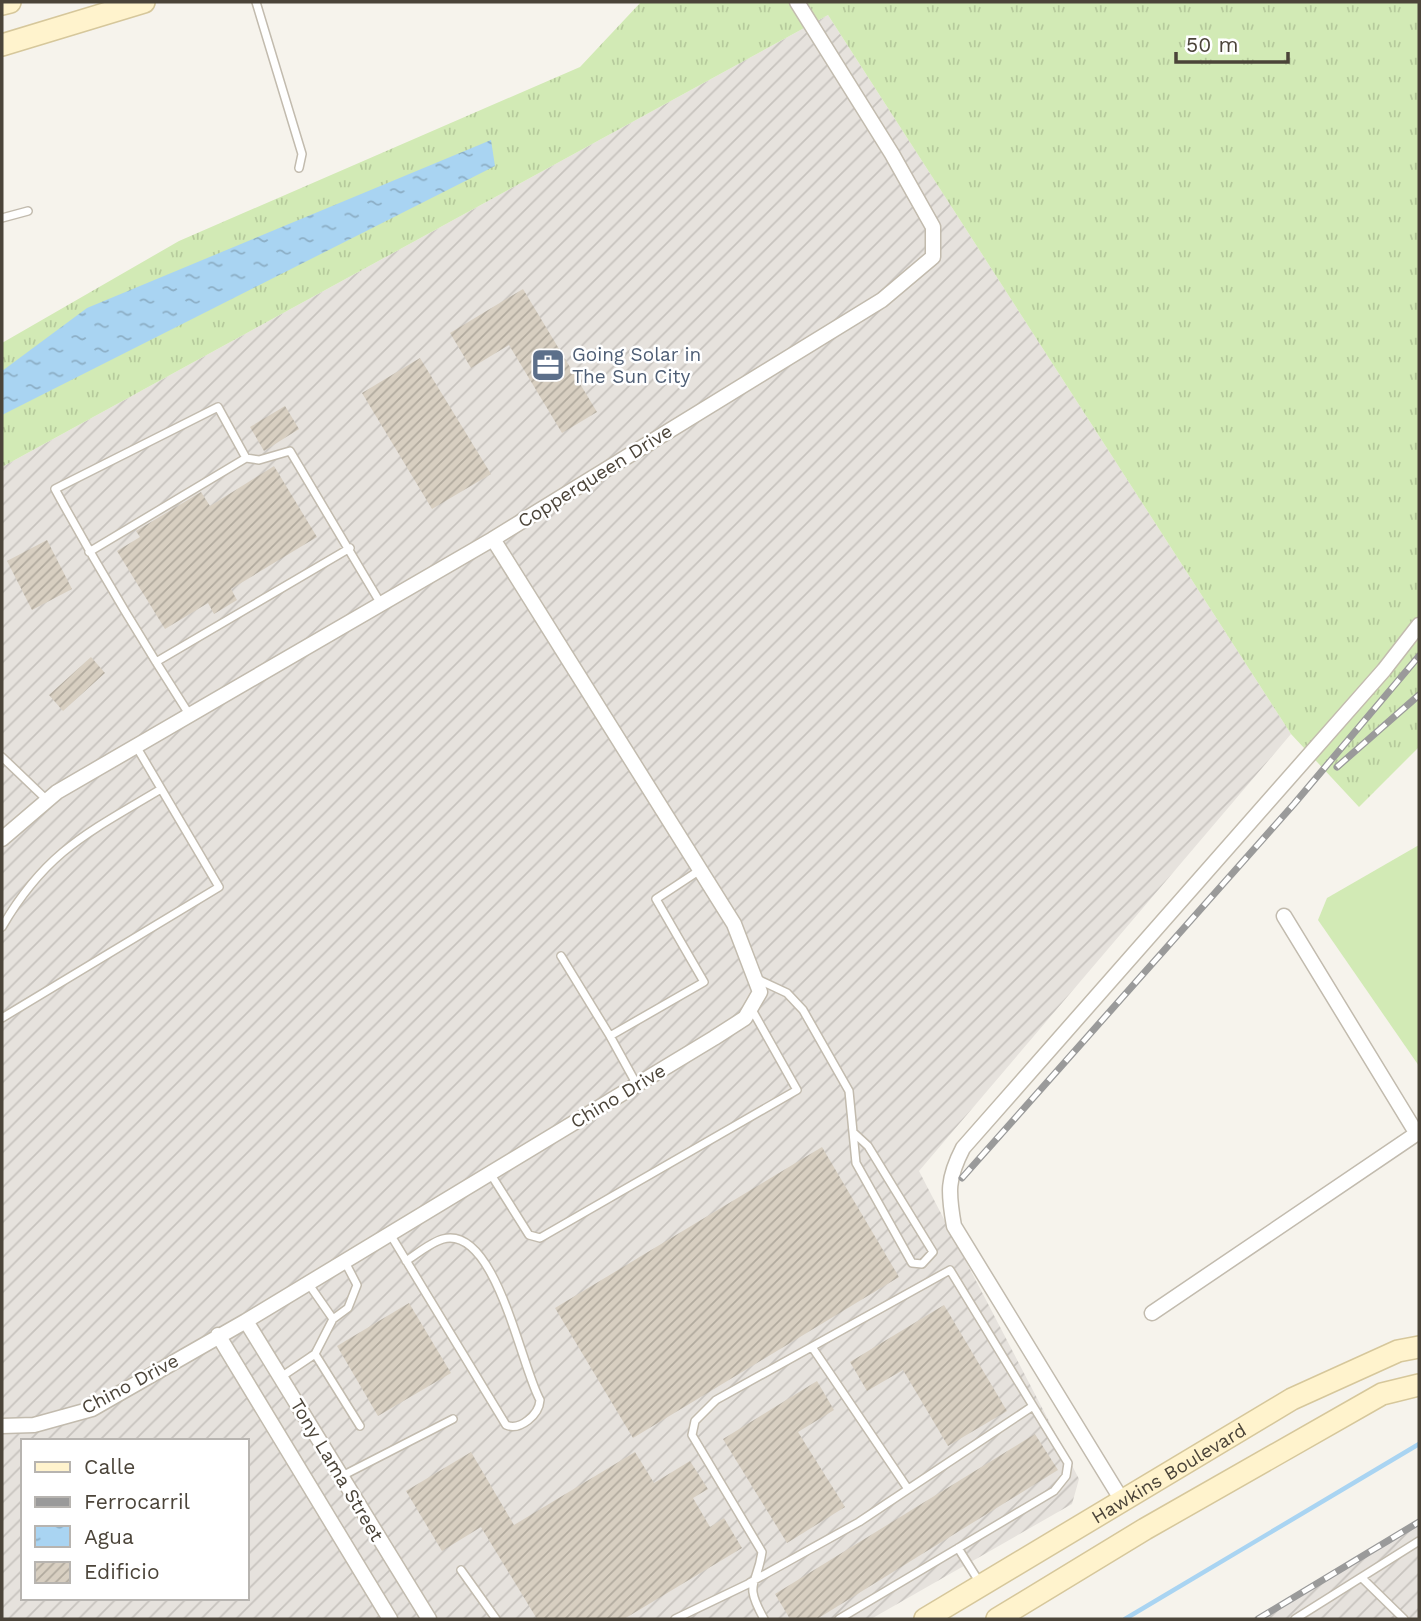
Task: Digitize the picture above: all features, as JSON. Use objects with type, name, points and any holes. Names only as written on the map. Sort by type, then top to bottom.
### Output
[{"type":"main road","points":[[2,4],[10,2]]},
{"type":"main road","points":[[2,45],[144,2]]},
{"type":"main road","name":"Hawkins Boulevard","points":[[925,1619],[1292,1399],[1398,1351],[1419,1347]]},
{"type":"main road","name":"Hawkins Boulevard","points":[[997,1619],[1145,1529],[1382,1394],[1419,1385]]},
{"type":"main road","points":[[1123,1502],[1145,1529]]},
{"type":"street","name":"Copperqueen Drive","points":[[2,839],[47,800],[493,539],[883,300],[933,257],[933,227],[892,154],[797,2]]},
{"type":"street","points":[[493,539],[734,924],[760,992],[751,1007]]},
{"type":"street","points":[[1123,1502],[954,1226],[948,1189],[953,1167],[972,1138],[1384,670],[1419,625]]},
{"type":"street","points":[[1152,1313],[1418,1133],[1284,916]]},
{"type":"street","name":"Chino Drive","points":[[2,1426],[34,1425],[92,1409],[246,1321],[637,1084],[745,1018],[751,1007]]},
{"type":"street","name":"Tony Lama Street","points":[[246,1321],[429,1619]]},
{"type":"street","name":"Tony Lama Street","points":[[218,1335],[390,1619]]},
{"type":"lane","points":[[256,2],[302,154],[299,168]]},
{"type":"lane","points":[[2,218],[28,211]]},
{"type":"lane","points":[[190,715],[89,552],[55,489],[218,407],[246,458]]},
{"type":"lane","points":[[89,552],[246,458],[259,460],[290,451],[381,604]]},
{"type":"lane","points":[[156,662],[350,548]]},
{"type":"lane","points":[[2,1018],[219,887],[136,746]]},
{"type":"lane","points":[[2,757],[47,800]]},
{"type":"lane","points":[[2,927],[34,877],[57,855],[161,789]]},
{"type":"lane","points":[[610,1035],[704,982],[656,899],[700,870]]},
{"type":"lane","points":[[561,956],[637,1084]]},
{"type":"lane","points":[[754,978],[787,993],[803,1010],[849,1091],[856,1163],[912,1263],[922,1264],[933,1252],[867,1146],[855,1134]]},
{"type":"lane","points":[[490,1173],[529,1235],[540,1238],[797,1090],[751,1007]]},
{"type":"lane","points":[[390,1234],[406,1261],[506,1425],[512,1427],[521,1424],[536,1413],[540,1400],[505,1304],[482,1256],[459,1238],[443,1239],[406,1261]]},
{"type":"lane","points":[[280,1377],[315,1354],[333,1319],[348,1308],[356,1285],[344,1261]]},
{"type":"lane","points":[[764,1619],[756,1603],[751,1582],[761,1564],[762,1552],[692,1435],[695,1420],[716,1400],[950,1270],[1068,1463],[1066,1476],[1054,1491],[839,1619]]},
{"type":"lane","points":[[309,1283],[333,1319]]},
{"type":"lane","points":[[812,1347],[908,1489]]},
{"type":"lane","points":[[315,1354],[360,1426]]},
{"type":"lane","points":[[675,1619],[751,1582],[859,1522],[1033,1406]]},
{"type":"lane","points":[[341,1477],[453,1419]]},
{"type":"lane","points":[[1295,1619],[1419,1541]]},
{"type":"lane","points":[[958,1548],[982,1586]]},
{"type":"lane","points":[[461,1570],[496,1619]]},
{"type":"lane","points":[[1362,1578],[1404,1619]]},
{"type":"shaded area","points":[[828,15],[1291,734],[919,1171],[1079,1479],[1072,1504],[871,1619],[2,1619],[2,467]]},
{"type":"shaded area","points":[[1419,1523],[1419,1619],[1263,1619]]},
{"type":"green space","points":[[641,2],[1419,2],[1419,747],[1359,807],[1291,734],[828,15],[2,467],[2,343],[179,241],[580,67]]},
{"type":"green space","points":[[1419,845],[1419,1066],[1318,920],[1327,898]]},
{"type":"water","points":[[491,140],[495,166],[2,415],[2,371],[87,308]]},
{"type":"building","points":[[523,289],[597,412],[562,433],[509,345],[471,368],[450,333]]},
{"type":"building","points":[[420,358],[491,474],[432,509],[362,393]]},
{"type":"building","points":[[285,406],[299,429],[264,451],[250,427]]},
{"type":"building","points":[[274,466],[317,537],[231,589],[237,600],[214,614],[208,603],[165,629],[117,551],[140,537],[136,531],[201,492],[210,506]]},
{"type":"building","points":[[47,540],[72,589],[32,610],[7,561]]},
{"type":"building","points":[[91,657],[105,673],[63,711],[49,695]]},
{"type":"building","points":[[822,1147],[899,1277],[633,1438],[555,1308]]},
{"type":"building","points":[[409,1303],[451,1373],[378,1416],[337,1346]]},
{"type":"building","points":[[944,1305],[1007,1411],[948,1446],[903,1370],[867,1391],[850,1362]]},
{"type":"building","points":[[817,1381],[834,1410],[798,1432],[845,1507],[787,1543],[723,1439]]},
{"type":"building","points":[[1035,1434],[1058,1470],[817,1619],[790,1619],[775,1594]]},
{"type":"building","points":[[471,1452],[514,1525],[635,1452],[654,1483],[690,1461],[708,1489],[693,1498],[710,1527],[724,1518],[742,1548],[624,1619],[537,1619],[481,1527],[442,1551],[406,1491]]},
{"type":"waterway","points":[[1125,1619],[1419,1444]]},
{"type":"railway","points":[[962,1178],[1294,804],[1419,656]]},
{"type":"railway","points":[[1337,767],[1419,695]]},
{"type":"railway","points":[[1258,1619],[1419,1522]]},
{"type":"place","name":"Going Solar in The Sun City","points":[[548,365]]}]
